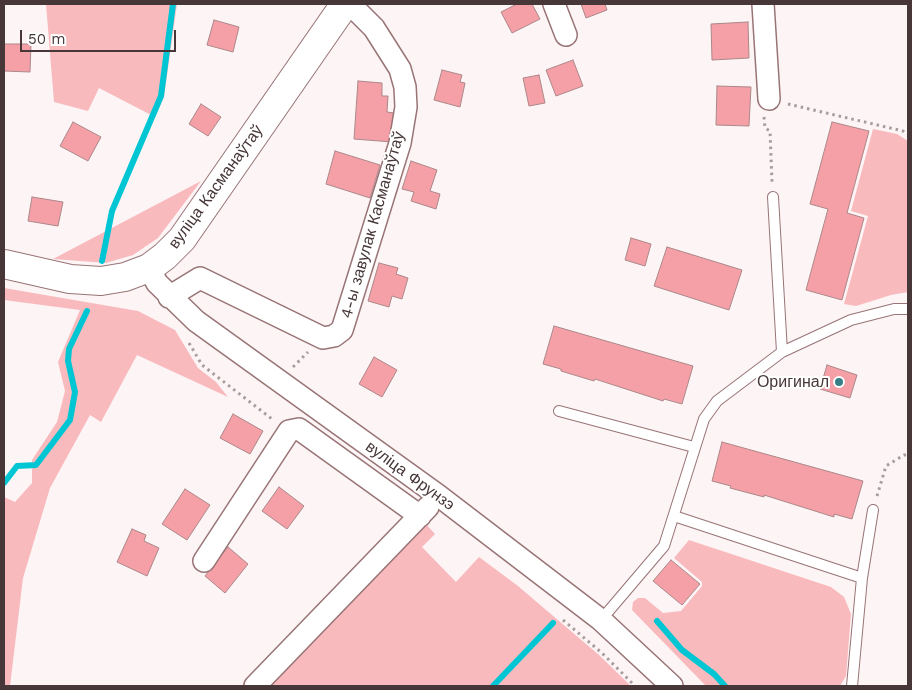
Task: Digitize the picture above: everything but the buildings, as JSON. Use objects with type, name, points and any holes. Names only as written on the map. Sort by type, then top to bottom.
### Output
[{"type":"main road","name":"вуліца Касманаўтаў","points":[[4,264],[70,279],[101,280],[125,277],[149,268],[165,256],[182,239],[345,4]]},
{"type":"street","name":"4-ы завулак Касманаўтаў","points":[[170,297],[200,278],[323,338],[334,336],[342,330],[400,143],[406,107],[405,87],[400,69],[374,28],[350,4]]},
{"type":"street","points":[[554,4],[566,36]]},
{"type":"street","points":[[763,4],[769,99]]},
{"type":"street","name":"вуліца Фрунзэ","points":[[149,268],[157,284],[196,321],[439,496],[601,620],[672,686]]},
{"type":"street","points":[[204,561],[288,431],[298,429],[420,516]]},
{"type":"street","points":[[255,686],[439,496]]},
{"type":"lane","points":[[773,198],[782,352]]},
{"type":"lane","points":[[601,620],[664,546],[704,419],[717,401],[782,352],[851,320],[894,309],[908,309]]},
{"type":"lane","points":[[559,411],[694,447]]},
{"type":"lane","points":[[852,686],[862,578],[873,510]]},
{"type":"lane","points":[[674,516],[862,578]]},
{"type":"path","points":[[769,99],[903,130],[908,134]]},
{"type":"path","points":[[770,131],[773,198]]},
{"type":"path","points":[[185,336],[202,365],[288,431]]},
{"type":"path","points":[[298,362],[310,351]]},
{"type":"path","points":[[873,510],[886,466],[904,455],[908,456]]},
{"type":"path","points":[[557,615],[602,653],[635,686]]},
{"type":"shaded area","points":[[46,4],[177,4],[164,97],[155,117],[99,88],[88,111],[54,102]]},
{"type":"shaded area","points":[[873,129],[897,134],[908,141],[908,292],[891,295],[856,306],[844,304],[868,216],[851,211]]},
{"type":"shaded area","points":[[201,181],[158,238],[133,255],[106,263],[53,259]]},
{"type":"shaded area","points":[[4,288],[138,311],[175,330],[198,368],[216,382],[228,397],[137,355],[101,422],[90,415],[50,488],[23,578],[10,686],[4,686],[4,497],[15,502],[32,483],[32,460],[57,422],[65,391],[58,362],[80,310],[4,300]]},
{"type":"shaded area","points":[[425,523],[435,534],[422,547],[456,582],[479,557],[518,586],[599,655],[631,686],[267,686]]},
{"type":"shaded area","points":[[689,540],[831,587],[844,597],[851,614],[846,676],[840,686],[706,686],[632,610],[633,602],[638,598],[645,598],[663,613],[681,611],[702,586],[702,582],[674,558]]},
{"type":"waterway","points":[[102,261],[112,211],[161,96],[173,4]]},
{"type":"waterway","points":[[4,483],[17,466],[36,465],[70,420],[75,392],[68,361],[69,349],[87,311]]},
{"type":"waterway","points":[[657,621],[682,650],[714,674],[725,686]]},
{"type":"waterway","points":[[493,686],[553,623]]},
{"type":"place","name":"Оригинал","points":[[839,382]]}]
